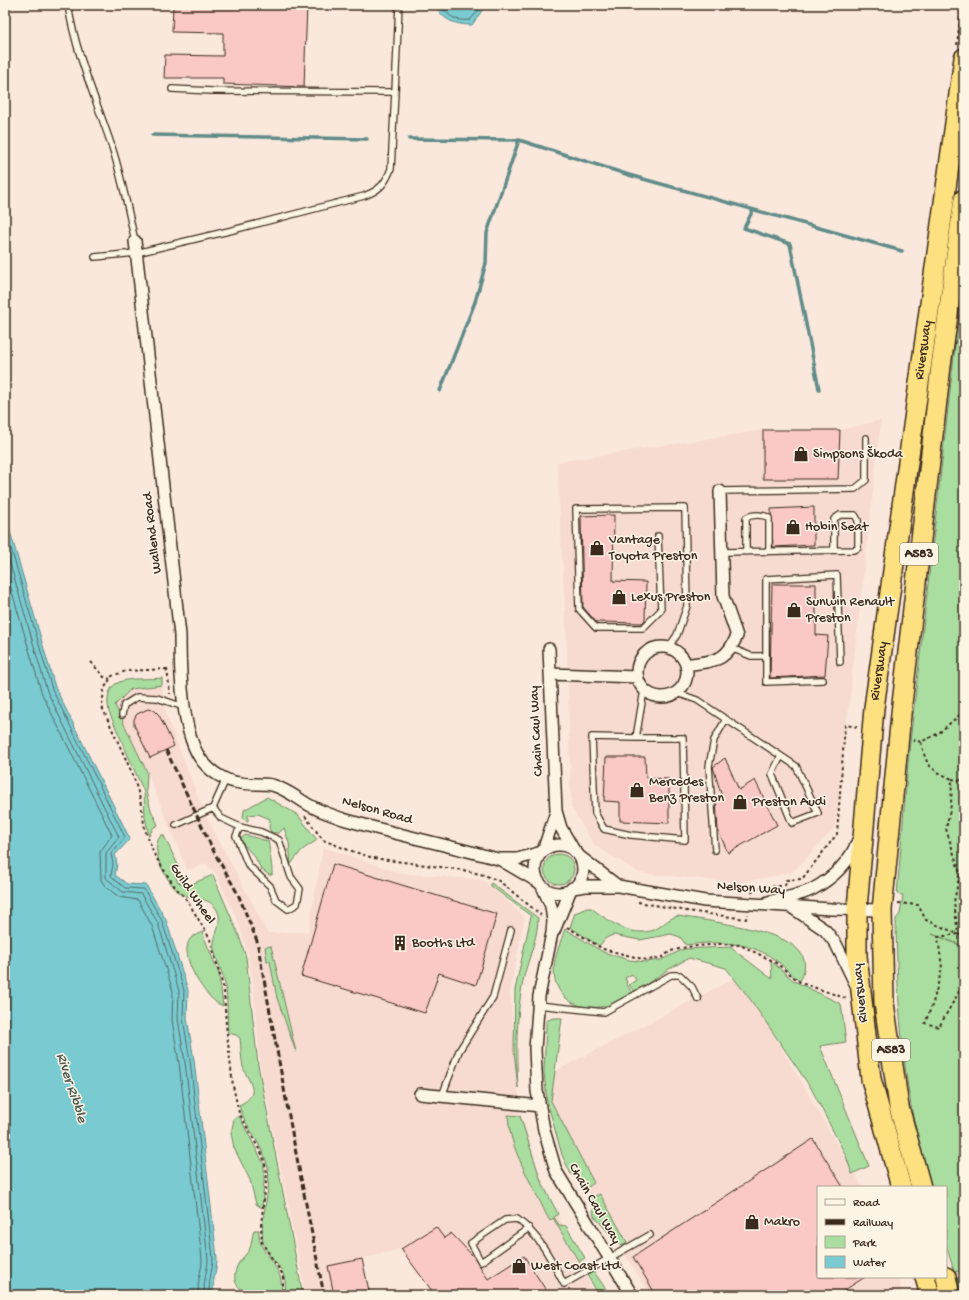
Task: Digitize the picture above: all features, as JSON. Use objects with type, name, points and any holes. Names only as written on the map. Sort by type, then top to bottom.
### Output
[{"type":"highway","name":"Riversway","points":[[921,1186],[899,1107],[884,1003],[864,823],[874,708],[960,54]]},
{"type":"highway","name":"Riversway","points":[[901,1186],[871,1079],[861,1001],[857,949],[874,907],[902,704],[941,366],[964,199]]},
{"type":"highway","points":[[925,1278],[930,1295]]},
{"type":"highway","points":[[946,1278],[950,1295]]},
{"type":"street","name":"Wallend Road","points":[[135,241],[180,635],[180,669],[184,707],[194,746],[202,762],[226,779],[241,783],[253,784]]},
{"type":"street","points":[[686,665],[725,657],[732,648],[737,636],[723,596],[720,491]]},
{"type":"street","points":[[668,648],[679,653],[686,665],[687,674],[683,687],[677,693],[668,697],[660,697],[644,690],[638,677],[640,661],[645,654],[652,649],[668,648]]},
{"type":"street","name":"Chain Caul Way","points":[[549,649],[556,811],[561,828],[576,853]]},
{"type":"street","points":[[550,674],[638,677]]},
{"type":"street","name":"Nelson Road","points":[[253,784],[271,785],[284,790],[310,806],[342,818],[498,859],[517,859],[542,851]]},
{"type":"street","name":"Chain Caul Way","points":[[542,851],[556,811]]},
{"type":"street","points":[[755,904],[800,894],[813,889],[829,878],[850,858],[864,823]]},
{"type":"street","points":[[563,845],[576,853],[582,868],[581,876],[572,889],[556,893],[541,885],[535,871],[538,857],[542,851],[549,847],[563,845]]},
{"type":"street","name":"Nelson Way","points":[[576,853],[618,886]]},
{"type":"street","name":"Nelson Road","points":[[498,859],[541,885]]},
{"type":"street","name":"Chain Caul Way","points":[[541,885],[551,906],[552,933],[538,1005],[535,1049],[540,1106],[544,1130],[556,1171],[632,1295]]},
{"type":"street","name":"Nelson Way","points":[[572,889],[586,886],[618,886],[705,901],[790,906],[874,907]]},
{"type":"street","name":"Chain Caul Way","points":[[552,933],[572,889]]},
{"type":"street","points":[[790,906],[829,934],[836,944],[850,972],[861,1001]]},
{"type":"street","points":[[420,1094],[540,1106]]},
{"type":"lane","points":[[68,5],[72,28],[84,72],[121,174],[135,241]]},
{"type":"lane","points":[[96,256],[136,253],[233,230],[375,192],[383,186],[391,169],[399,5]]},
{"type":"lane","points":[[172,89],[395,92]]},
{"type":"lane","points":[[720,491],[855,489],[866,480],[866,438]]},
{"type":"lane","points":[[658,536],[661,610],[643,628],[596,628],[579,609],[576,509],[685,508],[687,606],[677,635],[668,648]]},
{"type":"lane","points":[[746,552],[746,518],[750,515],[765,515],[769,518],[769,551]]},
{"type":"lane","points":[[721,552],[854,550],[858,548],[858,520],[855,515],[840,515],[834,519],[834,550]]},
{"type":"lane","points":[[823,680],[766,682],[766,579],[837,575],[840,662]]},
{"type":"lane","points":[[732,648],[751,656],[766,656]]},
{"type":"lane","points":[[636,738],[644,690]]},
{"type":"lane","points":[[677,693],[697,700],[726,719],[796,766],[818,813],[792,823],[772,774],[781,756]]},
{"type":"lane","points":[[122,715],[124,705],[137,697],[157,698],[184,707]]},
{"type":"lane","points":[[715,850],[709,766],[714,740],[726,719]]},
{"type":"lane","points":[[592,737],[636,738],[683,738],[685,840],[631,835],[604,829],[595,813],[592,737]]},
{"type":"lane","points":[[176,825],[213,808],[226,779]]},
{"type":"lane","points":[[213,808],[221,818],[240,828],[261,832],[279,840],[291,877],[300,889],[297,904],[288,909],[276,900],[270,886],[248,865],[236,836],[240,828]]},
{"type":"lane","points":[[442,1096],[459,1051],[492,996],[511,930]]},
{"type":"lane","points":[[538,1005],[604,1012],[671,975],[680,975],[692,987],[698,999]]},
{"type":"lane","points":[[530,1228],[481,1262],[471,1243],[505,1220],[517,1219],[530,1228],[545,1247],[564,1284],[586,1270],[610,1259],[650,1235]]},
{"type":"path","points":[[960,54],[962,5]]},
{"type":"path","points":[[91,662],[104,677],[110,679],[112,676],[126,671],[167,669]]},
{"type":"path","name":"Guild Wheel","points":[[110,679],[104,689],[102,707],[133,775],[140,799],[146,830],[155,856],[175,887],[187,900],[210,939],[224,990],[227,1033],[239,1113],[262,1156],[266,1173],[261,1225],[262,1243],[283,1275],[283,1295]]},
{"type":"path","points":[[915,740],[921,742],[939,733],[964,711]]},
{"type":"path","points":[[785,886],[786,880],[802,879],[837,834],[845,725],[860,727]]},
{"type":"path","points":[[921,742],[925,759],[932,770],[952,779],[964,781]]},
{"type":"path","points":[[952,779],[951,805],[946,830],[960,873],[954,902],[958,934]]},
{"type":"path","points":[[631,900],[687,911],[746,919],[755,904],[753,888],[792,886]]},
{"type":"path","points":[[874,907],[918,905],[926,920],[964,938]]},
{"type":"path","points":[[563,925],[603,949],[647,960],[661,958],[671,951],[687,947],[721,944],[740,946],[776,962],[801,983],[841,997],[861,1001]]},
{"type":"path","points":[[958,934],[938,938],[942,968],[933,1003],[925,1023],[939,1027],[964,983]]},
{"type":"shaded area","points":[[881,420],[835,828],[793,872],[740,883],[639,873],[594,845],[571,807],[567,648],[557,462],[763,430],[840,430]]},
{"type":"shaded area","points":[[162,685],[166,714],[204,812],[268,933],[308,932],[323,847],[401,873],[483,880],[525,917],[510,991],[520,1111],[542,1179],[595,1295],[435,1295],[401,1249],[362,1259],[370,1295],[306,1295],[260,1065],[253,983],[247,951],[240,927],[217,875],[206,864],[187,870],[147,772],[115,705],[131,689]]},
{"type":"shaded area","points":[[739,976],[862,1186],[817,1186],[817,1278],[900,1278],[901,1295],[650,1295],[574,1171],[551,1108],[548,1075]]},
{"type":"green space","points":[[964,292],[964,946],[932,934],[964,947],[964,1271],[954,1272],[947,1248],[947,1186],[930,1186],[921,1154],[908,1088],[900,1021],[896,919],[900,914],[903,895],[897,894],[909,751],[955,347]]},
{"type":"green space","points":[[162,678],[162,685],[131,689],[115,705],[147,772],[146,792],[151,810],[158,825],[153,828],[149,836],[145,817],[144,792],[109,712],[108,699],[110,690],[116,684],[123,681],[132,679]]},
{"type":"green space","points":[[267,797],[298,815],[317,840],[302,850],[291,864],[289,843],[284,828],[279,833],[272,833],[269,828],[270,819],[258,814],[248,815],[248,821],[243,819],[244,810]]},
{"type":"green space","points":[[163,834],[179,867],[175,875],[178,882],[187,886],[213,875],[239,936],[246,957],[258,1065],[303,1295],[285,1295],[284,1276],[269,1255],[263,1241],[262,1232],[269,1177],[268,1168],[266,1160],[245,1121],[239,1105],[250,1097],[252,1088],[243,1067],[240,1038],[236,1035],[228,1033],[225,984],[214,949],[219,924],[219,915],[214,905],[205,900],[184,895],[179,892],[169,881],[157,855],[158,840]]},
{"type":"green space","points":[[245,835],[268,841],[272,875],[269,875],[261,869],[255,857],[243,844],[241,839]]},
{"type":"green space","points":[[559,854],[570,858],[574,869],[570,880],[559,884],[548,880],[544,869],[548,858]]},
{"type":"green space","points":[[491,883],[538,918],[538,926],[523,981],[519,1007],[517,1048],[518,1088],[514,1051],[515,990],[531,916],[491,886]]},
{"type":"green space","points":[[591,908],[620,927],[637,932],[654,930],[671,918],[678,916],[744,927],[762,932],[778,937],[791,944],[800,952],[804,959],[803,974],[800,981],[778,961],[754,949],[720,943],[686,945],[680,937],[671,934],[640,940],[613,935],[606,938],[599,946],[570,927],[575,913]]},
{"type":"green space","points":[[565,929],[603,952],[629,960],[646,962],[661,960],[684,949],[730,947],[772,979],[771,961],[794,981],[841,1004],[846,1042],[820,1046],[869,1166],[852,1174],[846,1156],[811,1088],[750,999],[726,968],[689,958],[669,969],[635,992],[629,985],[636,980],[632,974],[625,978],[626,983],[633,994],[621,1000],[603,1006],[582,1006],[574,1003],[562,994],[555,979],[555,960]]},
{"type":"green space","points":[[202,932],[219,974],[223,1006],[216,1002],[201,986],[190,965],[187,954],[187,945],[191,938]]},
{"type":"green space","points":[[271,946],[296,1052],[277,998],[270,961],[267,961],[265,947]]},
{"type":"green space","points":[[553,1018],[562,1018],[551,1101],[594,1183],[585,1189],[582,1182],[571,1174],[562,1155],[547,1101],[544,1073],[546,1021]]},
{"type":"green space","points":[[508,1115],[520,1116],[541,1181],[558,1214],[554,1217],[559,1225],[566,1226],[585,1258],[579,1262],[553,1218],[550,1221],[522,1166],[512,1140]]},
{"type":"green space","points":[[239,1116],[264,1164],[262,1208],[256,1204],[250,1180],[234,1148],[231,1133],[234,1119]]},
{"type":"green space","points":[[600,1194],[627,1242],[622,1246],[618,1244],[594,1216],[593,1210],[596,1205],[591,1198]]},
{"type":"green space","points":[[254,1230],[259,1230],[262,1248],[280,1276],[282,1284],[281,1295],[256,1294],[241,1289],[236,1284],[235,1276],[237,1266],[250,1248]]},
{"type":"green space","points":[[594,1272],[610,1295],[599,1295],[587,1275]]},
{"type":"green space","points":[[964,1277],[964,1295],[960,1295],[954,1279]]},
{"type":"water","points":[[436,5],[483,5],[481,12],[472,25],[451,21],[442,15]]},
{"type":"water","name":"River Ribble","points":[[5,514],[55,687],[130,839],[115,855],[117,864],[115,875],[127,884],[146,885],[166,920],[188,990],[187,1018],[194,1060],[217,1258],[213,1286],[214,1295],[5,1295]]},
{"type":"building","points":[[173,5],[307,5],[304,87],[223,84],[223,78],[164,78],[165,55],[223,56],[223,33],[172,32]]},
{"type":"building","name":"Simpsons Škoda","points":[[763,430],[840,430],[838,479],[763,479]]},
{"type":"building","name":"Hobin Seat","points":[[814,507],[814,545],[773,547],[771,509]]},
{"type":"building","name":"Vantage Toyota Preston","points":[[614,515],[613,581],[646,582],[645,620],[642,623],[596,622],[583,607],[581,516]]},
{"type":"building","name":"Sunwin Renault Preston","points":[[772,584],[816,584],[816,635],[828,636],[825,675],[770,678]]},
{"type":"building","points":[[148,709],[154,710],[159,715],[174,746],[150,758],[134,725],[134,719],[137,714]]},
{"type":"building","name":"Mercedes Benz Preston","points":[[606,757],[645,757],[646,778],[669,779],[669,823],[620,821],[620,802],[604,801]]},
{"type":"building","name":"Preston Audi","points":[[725,758],[739,790],[755,780],[777,825],[728,853],[718,830],[716,801],[722,797],[713,767]]},
{"type":"building","name":"Booths Ltd","points":[[333,864],[497,914],[476,985],[439,973],[425,1013],[301,976]]},
{"type":"building","name":"Makro","points":[[813,1139],[842,1186],[817,1186],[817,1278],[863,1278],[837,1295],[656,1295],[633,1257]]},
{"type":"building","points":[[436,1227],[444,1238],[451,1233],[474,1257],[488,1279],[524,1256],[549,1295],[435,1295],[401,1249]]},
{"type":"building","points":[[362,1259],[370,1295],[334,1295],[328,1266]]},
{"type":"waterway","points":[[152,135],[367,139]]},
{"type":"waterway","points":[[409,139],[519,140],[629,175],[902,251]]},
{"type":"waterway","points":[[440,391],[475,302],[486,263],[487,233],[519,140]]},
{"type":"waterway","points":[[753,210],[744,228],[790,244],[819,389]]},
{"type":"railway","points":[[166,750],[214,852],[238,894],[257,941],[293,1138],[324,1295]]},
{"type":"place","name":"Simpsons Škoda","points":[[801,454]]},
{"type":"place","name":"Hobin Seat","points":[[793,527]]},
{"type":"place","name":"Vantage Toyota Preston","points":[[597,548]]},
{"type":"place","name":"Lexus Preston","points":[[619,597]]},
{"type":"place","name":"Sunwin Renault Preston","points":[[794,610]]},
{"type":"place","name":"Mercedes Benz Preston","points":[[637,790]]},
{"type":"place","name":"Preston Audi","points":[[740,802]]},
{"type":"place","name":"Booths Ltd","points":[[400,943]]},
{"type":"place","name":"Makro","points":[[752,1222]]},
{"type":"place","name":"West Coast Ltd","points":[[519,1266]]}]
